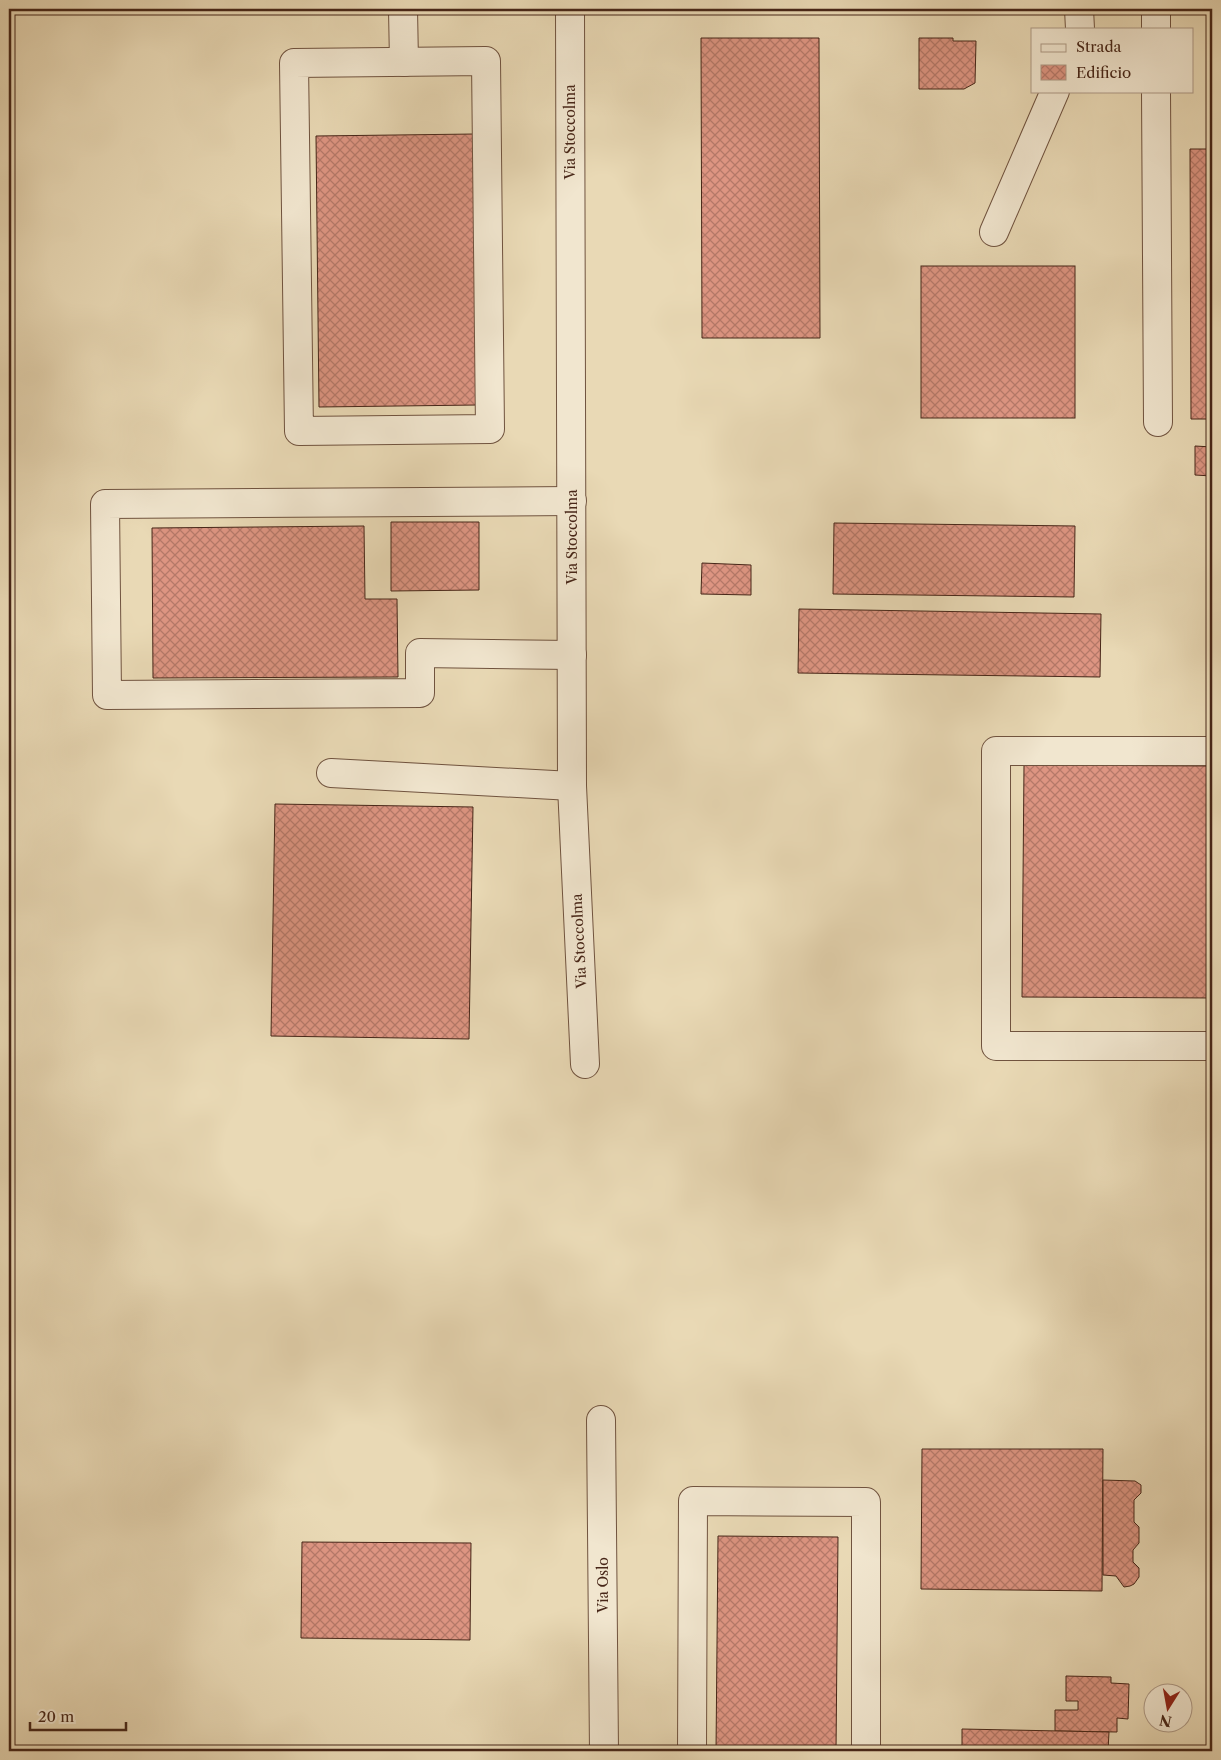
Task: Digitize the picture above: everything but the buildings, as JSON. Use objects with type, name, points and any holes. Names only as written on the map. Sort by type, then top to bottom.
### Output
[{"type":"street","points":[[403,9],[404,62]]},
{"type":"street","name":"Via Stoccolma","points":[[570,9],[572,786],[585,1064]]},
{"type":"street","points":[[1079,9],[1080,28]]},
{"type":"street","points":[[1156,9],[1156,28]]},
{"type":"street","points":[[486,61],[490,429],[299,431],[294,63],[404,62],[486,61]]},
{"type":"street","points":[[994,232],[1055,92]]},
{"type":"street","points":[[1156,92],[1158,422]]},
{"type":"street","points":[[572,501],[106,504],[107,696],[420,693],[420,652],[572,655]]},
{"type":"street","points":[[1212,751],[996,751],[996,1046],[1212,1046]]},
{"type":"street","points":[[331,773],[572,786]]},
{"type":"street","name":"Via Oslo","points":[[602,1420],[604,1751]]},
{"type":"street","points":[[692,1751],[693,1501],[866,1502],[866,1751]]}]
